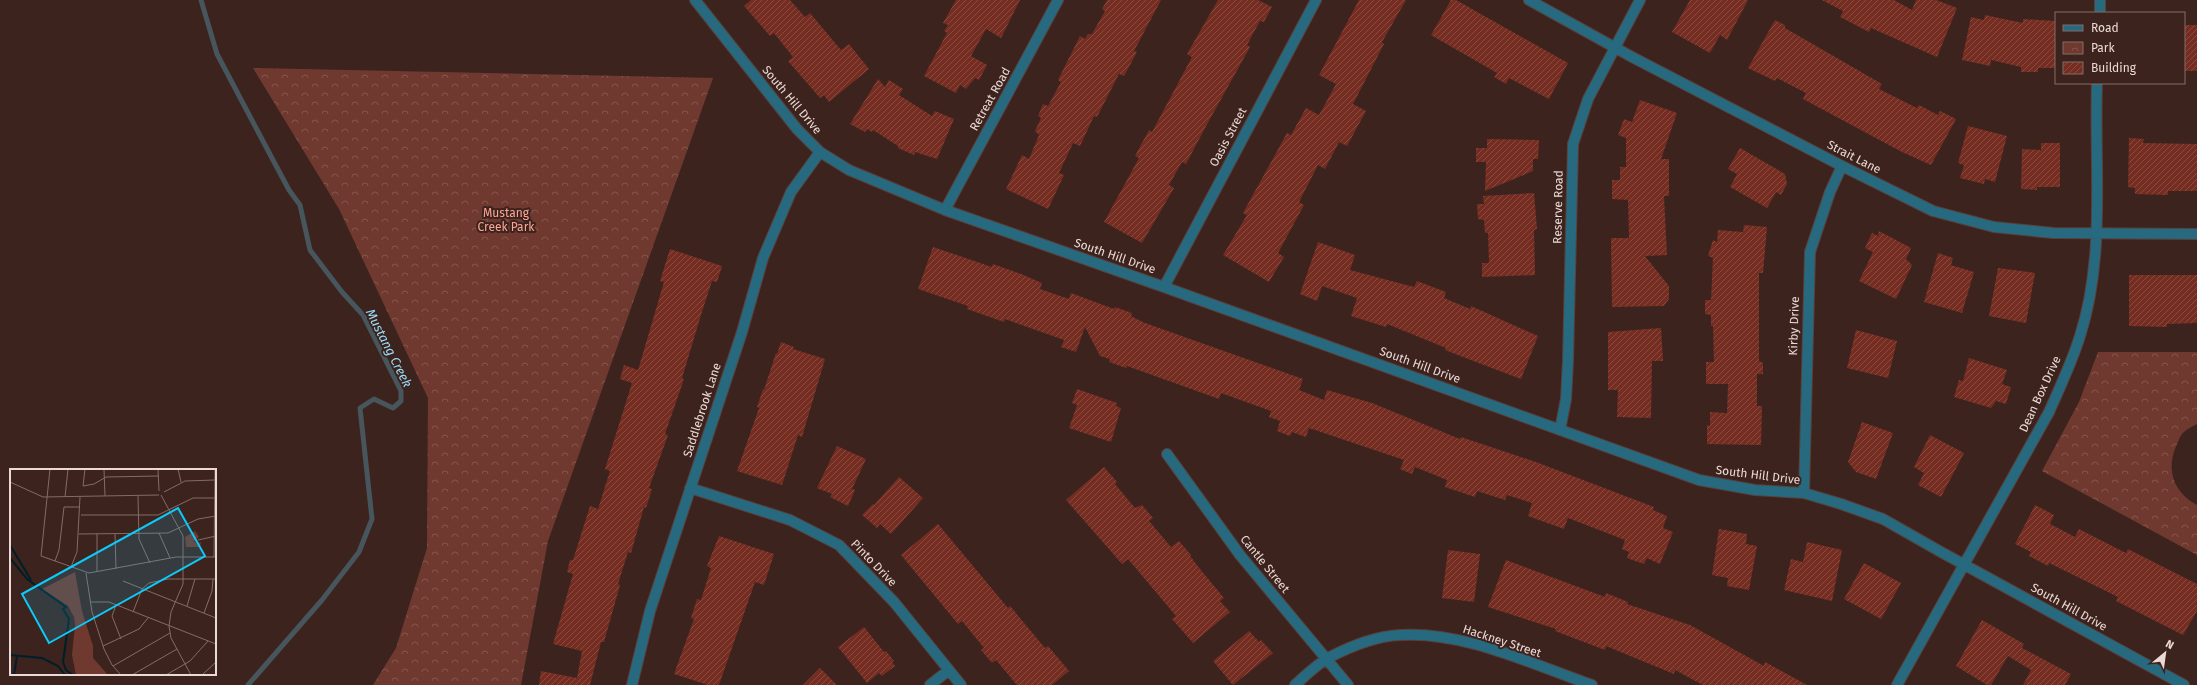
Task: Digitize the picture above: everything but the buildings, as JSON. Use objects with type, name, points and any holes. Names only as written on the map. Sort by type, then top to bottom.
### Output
[{"type":"street","name":"Retreat Road","points":[[945,210],[1058,0]]},
{"type":"street","name":"Oasis Street","points":[[1164,286],[1316,0]]},
{"type":"street","name":"Strait Lane","points":[[1529,0],[1842,166],[1933,211],[1994,227],[2054,233],[2197,234]]},
{"type":"street","name":"Reserve Road","points":[[1560,430],[1566,399],[1568,361],[1573,144],[1588,98],[1614,46],[1640,0]]},
{"type":"street","points":[[2100,0],[2100,12]]},
{"type":"street","name":"South Hill Drive","points":[[697,1],[797,129],[820,152],[849,170],[945,210],[1164,286],[1560,430],[1716,484],[1755,490],[1804,493],[1883,519],[2184,685]]},
{"type":"street","name":"Dean Box Drive","points":[[1897,685],[2049,412],[2065,376],[2080,335],[2090,291],[2095,233],[2097,84]]},
{"type":"street","name":"Saddlebrook Lane","points":[[632,685],[650,611],[774,228],[791,192],[820,152]]},
{"type":"street","name":"Kirby Drive","points":[[1804,493],[1810,252],[1830,192],[1842,166]]},
{"type":"street","name":"Cantle Street","points":[[1167,454],[1240,555],[1348,685]]},
{"type":"street","name":"Pinto Drive","points":[[690,488],[790,520],[839,545],[894,602],[961,685]]},
{"type":"street","name":"Hackney Street","points":[[1295,685],[1326,659],[1360,644],[1398,635],[1433,635],[1470,642],[1592,685]]},
{"type":"street","points":[[930,685],[949,670]]},
{"type":"green space","name":"Mustang Creek Park","points":[[253,68],[713,78],[548,541],[521,685],[373,685],[396,648],[427,548],[428,398],[339,209]]},
{"type":"green space","points":[[2098,352],[2197,352],[2197,424],[2185,431],[2180,437],[2174,451],[2172,469],[2173,478],[2177,486],[2188,500],[2197,505],[2197,555],[2042,471],[2079,402]]},
{"type":"waterway","name":"Mustang Creek","points":[[201,0],[217,54],[289,190],[300,205],[310,250],[342,292],[363,315],[401,391],[401,401],[393,408],[374,399],[360,408],[372,519],[359,552],[322,600],[248,685]]}]
